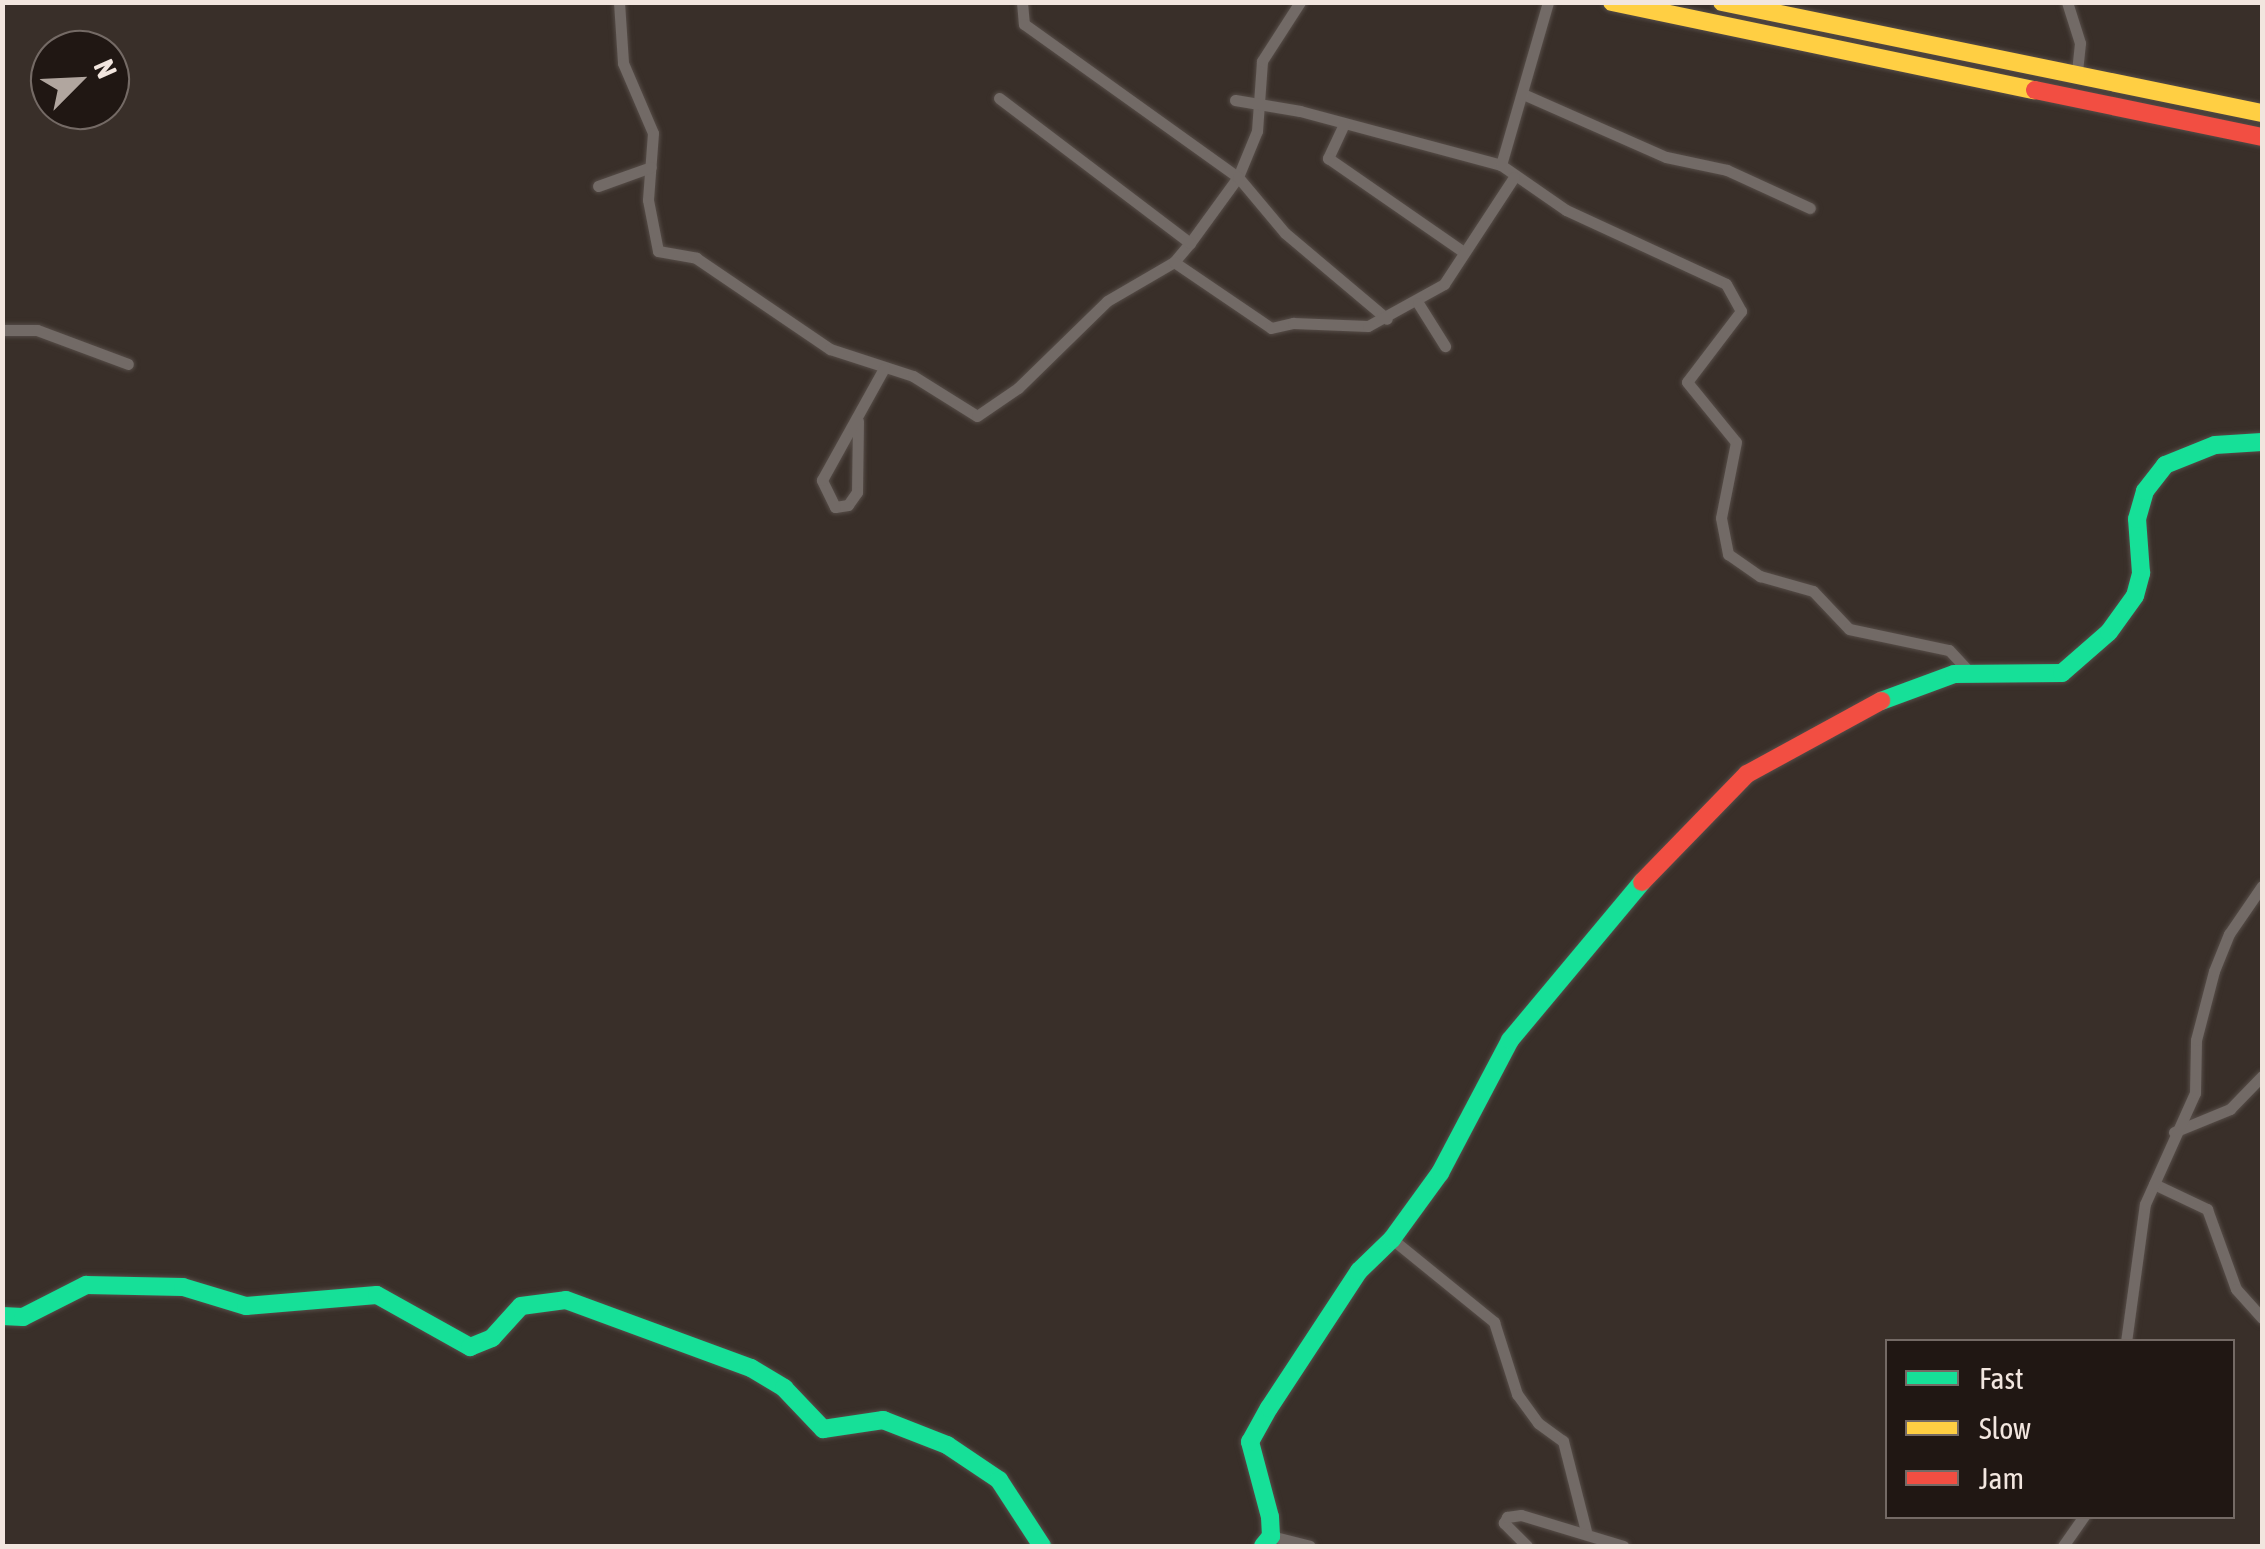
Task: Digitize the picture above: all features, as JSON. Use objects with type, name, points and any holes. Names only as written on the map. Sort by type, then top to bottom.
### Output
[{"type":"main road","points":[[1612,2],[2262,137]]},
{"type":"main road","points":[[1722,2],[2262,113]]},
{"type":"main road","points":[[1267,1541],[1250,1442],[1359,1271],[1392,1240],[1446,1164],[1516,1032],[1725,791],[1872,703],[1919,683],[1971,674],[2062,673],[2108,632],[2134,596],[2141,573],[2137,519],[2145,492],[2166,465],[2215,445],[2262,442]]},
{"type":"main road","points":[[2,1316],[22,1317],[86,1285],[184,1287],[246,1306],[377,1295],[470,1347],[492,1338],[520,1306],[566,1300],[764,1375],[823,1429],[883,1420],[947,1445],[999,1480],[1025,1528],[1042,1546]]},
{"type":"street","points":[[619,2],[623,63],[650,118],[652,167],[648,200],[658,252],[696,258],[830,349],[913,376],[970,415],[981,415],[1049,360],[1107,301],[1174,262],[1190,243],[1238,177],[1261,102],[1262,62],[1300,2]]},
{"type":"street","points":[[1022,2],[1024,24],[1238,177],[1285,233],[1387,319]]},
{"type":"street","points":[[1500,165],[1548,2]]},
{"type":"street","points":[[2067,2],[2080,43],[2077,74]]},
{"type":"street","points":[[1523,94],[1666,157],[1727,170],[1810,208]]},
{"type":"street","points":[[999,98],[1190,243]]},
{"type":"street","points":[[1236,100],[1261,102],[1500,165],[1566,210],[1710,275],[1740,300],[1741,311],[1716,352],[1687,382],[1736,442],[1720,530],[1728,554],[1760,576],[1813,591],[1849,629],[1949,650],[1971,674]]},
{"type":"street","points":[[1344,124],[1328,158],[1464,252]]},
{"type":"street","points":[[598,186],[652,167]]},
{"type":"street","points":[[1174,262],[1271,328],[1293,323],[1349,329],[1387,319],[1418,304],[1444,284],[1514,176]]},
{"type":"street","points":[[1418,304],[1445,346]]},
{"type":"street","points":[[2,330],[37,330],[128,364]]},
{"type":"street","points":[[858,420],[857,492],[848,505],[834,507],[822,480],[884,368]]},
{"type":"street","points":[[2126,1339],[2145,1204],[2174,1132],[2195,1093],[2196,1040],[2220,952],[2262,886]]},
{"type":"street","points":[[2174,1132],[2230,1109],[2262,1076]]},
{"type":"street","points":[[2154,1184],[2206,1210],[2236,1290],[2262,1318]]},
{"type":"street","points":[[1392,1240],[1494,1322],[1517,1394],[1538,1422],[1563,1441],[1586,1532]]},
{"type":"street","points":[[1527,1546],[1504,1522],[1507,1516],[1586,1532],[1623,1546]]},
{"type":"street","points":[[2063,1546],[2082,1519]]},
{"type":"street","points":[[1267,1541],[1310,1546]]},
{"type":"traffic: fast","points":[[1881,701],[1954,674],[2062,673],[2109,632],[2135,596],[2141,573],[2137,519],[2145,491],[2165,465],[2215,445],[2262,442]]},
{"type":"traffic: fast","points":[[1263,1546],[1271,1536],[1270,1517],[1250,1442],[1269,1408],[1359,1271],[1392,1239],[1440,1173],[1510,1040],[1642,882]]},
{"type":"traffic: fast","points":[[2,1316],[23,1317],[86,1285],[183,1287],[246,1306],[377,1295],[470,1347],[492,1338],[521,1306],[566,1300],[751,1368],[784,1388],[823,1429],[883,1420],[947,1445],[999,1480],[1042,1546]]},
{"type":"traffic: slow","points":[[1612,2],[2035,90]]},
{"type":"traffic: slow","points":[[1722,2],[2262,113]]},
{"type":"traffic: jam","points":[[2035,90],[2262,137]]},
{"type":"traffic: jam","points":[[1642,882],[1747,774],[1881,701]]}]
